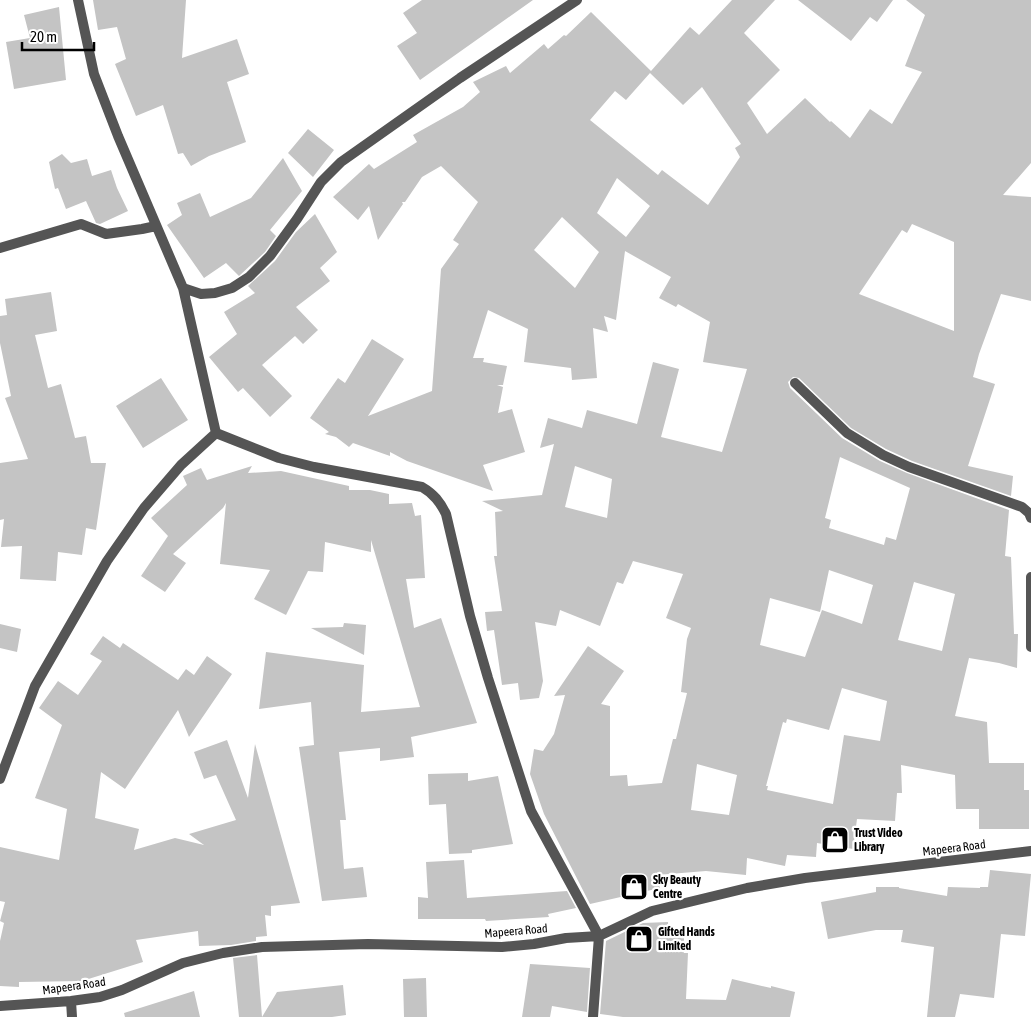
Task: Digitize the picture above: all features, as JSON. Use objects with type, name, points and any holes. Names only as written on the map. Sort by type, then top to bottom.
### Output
[{"type":"street","points":[[78,0],[94,74],[182,288],[216,433]]},
{"type":"street","points":[[182,288],[201,294],[215,293],[232,288],[249,277],[270,256],[298,219],[321,182],[341,162],[460,78],[577,0]]},
{"type":"street","points":[[0,248],[82,224],[106,234],[156,226]]},
{"type":"street","points":[[795,383],[847,432],[883,455],[909,467],[1022,507],[1029,513],[1031,518]]},
{"type":"street","points":[[0,779],[35,686],[107,561],[144,508],[175,472],[216,433]]},
{"type":"street","points":[[216,433],[280,458],[314,467],[422,487],[432,493],[441,504],[446,514],[470,616],[488,678],[531,811],[599,936],[593,1017]]},
{"type":"street","points":[[1031,577],[1031,648]]},
{"type":"street","name":"Mapeera Road","points":[[0,1006],[100,997],[122,990],[183,964],[223,952],[262,947],[368,944],[502,947],[566,938],[599,936],[652,911],[747,888],[804,878],[1031,851]]},
{"type":"street","points":[[71,1001],[72,1017]]},
{"type":"building","points":[[93,0],[186,0],[182,58],[237,39],[249,74],[227,82],[246,142],[209,156],[191,166],[183,153],[178,154],[163,105],[136,116],[115,64],[126,59],[117,27],[98,30]]},
{"type":"building","points":[[422,0],[533,0],[420,80],[397,46],[417,33],[403,13]]},
{"type":"building","points":[[732,0],[775,0],[744,33],[780,70],[747,103],[767,134],[805,98],[850,138],[870,109],[892,124],[922,72],[905,66],[925,15],[906,0],[1031,0],[1031,163],[1003,195],[1031,197],[1031,301],[1001,294],[979,354],[973,377],[995,384],[968,466],[1013,476],[1011,496],[912,461],[886,449],[851,428],[799,378],[793,377],[788,382],[790,388],[842,438],[880,461],[907,473],[1009,510],[1005,556],[1011,557],[1014,634],[1018,634],[1017,668],[969,658],[955,716],[987,722],[989,763],[1024,763],[1024,790],[1029,790],[1029,829],[979,829],[979,809],[956,809],[955,775],[901,765],[902,793],[897,793],[895,821],[857,819],[853,849],[817,843],[816,857],[787,855],[785,866],[747,858],[746,875],[706,871],[657,875],[660,888],[590,904],[544,814],[530,774],[534,749],[543,751],[554,734],[565,695],[554,696],[588,646],[624,671],[601,704],[610,706],[610,776],[627,775],[628,786],[662,783],[673,739],[676,739],[687,693],[681,692],[687,639],[691,628],[666,618],[683,574],[633,561],[623,584],[617,582],[600,626],[560,610],[556,626],[535,622],[543,681],[539,698],[520,700],[518,683],[502,685],[494,630],[487,631],[485,612],[502,611],[494,556],[497,556],[495,512],[503,511],[482,501],[542,495],[554,444],[540,448],[548,418],[582,428],[587,410],[637,424],[653,362],[679,369],[661,437],[722,452],[747,369],[703,362],[710,322],[678,304],[676,307],[659,298],[671,277],[625,251],[616,320],[604,316],[608,332],[593,328],[597,378],[572,380],[571,368],[524,362],[528,329],[488,310],[473,358],[484,358],[483,362],[507,366],[503,385],[497,385],[503,387],[498,413],[512,409],[525,452],[483,465],[493,491],[407,461],[390,452],[390,456],[353,443],[349,447],[336,437],[325,434],[329,432],[310,418],[338,378],[345,383],[372,339],[404,359],[368,416],[432,391],[441,269],[459,244],[453,240],[478,202],[441,166],[422,177],[405,202],[402,202],[403,204],[378,240],[369,206],[358,220],[333,197],[369,164],[374,169],[417,142],[413,135],[463,107],[480,92],[473,82],[506,66],[510,73],[544,44],[548,49],[564,35],[566,36],[591,12],[651,71],[690,27],[699,35]],"holes":[[[650,73],[683,105],[702,87],[741,144],[735,148],[740,157],[708,205],[662,170],[658,175],[590,120],[615,91],[626,100]],[[617,178],[650,206],[626,237],[597,213]],[[562,217],[599,252],[575,288],[534,250]],[[912,224],[954,242],[954,331],[859,294],[902,230],[907,233]],[[840,457],[910,488],[896,540],[886,537],[884,545],[829,528],[831,520],[825,518]],[[575,466],[612,479],[607,518],[565,507]],[[829,570],[873,585],[862,624],[822,610],[805,657],[760,645],[770,598],[820,612]],[[914,582],[955,594],[942,651],[898,640]],[[842,688],[887,701],[880,741],[844,735],[833,804],[767,790],[768,786],[766,786],[783,722],[786,723],[787,719],[829,730]],[[697,764],[737,775],[729,815],[691,810]]]},
{"type":"building","points":[[798,0],[893,0],[877,22],[870,17],[851,41]]},
{"type":"building","points":[[59,7],[66,80],[14,89],[6,42],[30,38],[24,15]]},
{"type":"building","points":[[308,129],[334,150],[313,177],[288,153]]},
{"type":"building","points":[[62,154],[71,163],[87,159],[92,176],[111,170],[128,211],[100,224],[96,223],[86,201],[66,209],[58,188],[55,189],[49,162]]},
{"type":"building","points":[[283,158],[302,191],[270,230],[276,236],[265,252],[239,276],[226,263],[204,278],[167,225],[182,215],[177,203],[200,193],[210,217],[251,198]]},
{"type":"building","points":[[315,214],[337,252],[320,268],[330,281],[296,307],[318,330],[303,344],[295,336],[262,365],[292,396],[270,417],[243,388],[238,392],[209,357],[237,334],[224,312],[255,293],[248,286],[275,261],[296,232]]},
{"type":"building","points":[[51,292],[57,331],[35,335],[48,388],[61,384],[75,438],[86,436],[91,463],[106,463],[96,530],[86,528],[82,555],[58,552],[56,581],[20,579],[22,546],[1,547],[4,519],[0,520],[0,463],[28,459],[5,398],[11,396],[0,343],[0,316],[7,315],[5,299]]},
{"type":"building","points":[[161,378],[188,420],[143,448],[116,406]]},
{"type":"building","points":[[252,466],[248,473],[281,471],[349,486],[349,490],[370,490],[389,494],[389,504],[412,503],[415,516],[421,515],[425,578],[406,579],[414,628],[441,618],[477,723],[411,737],[414,757],[380,761],[380,748],[339,752],[346,820],[340,820],[344,869],[363,867],[367,897],[322,901],[299,747],[314,745],[311,702],[259,709],[266,652],[364,665],[361,712],[420,707],[371,540],[371,552],[325,542],[323,572],[308,571],[286,615],[254,599],[270,570],[220,564],[226,503],[223,508],[173,554],[186,563],[165,592],[141,576],[168,536],[151,518],[187,485],[183,476],[201,468],[207,480]]},
{"type":"building","points":[[344,623],[366,625],[364,655],[311,628],[343,627]]},
{"type":"building","points":[[0,624],[21,629],[17,652],[0,648]]},
{"type":"building","points":[[103,636],[120,648],[123,643],[178,680],[186,669],[194,675],[207,656],[232,674],[189,737],[178,710],[125,789],[101,772],[95,818],[139,829],[134,850],[175,838],[204,845],[189,834],[236,820],[216,775],[204,779],[194,752],[227,740],[248,798],[255,744],[300,903],[271,906],[271,916],[265,915],[267,936],[256,937],[256,941],[231,945],[199,946],[198,931],[136,940],[143,962],[82,981],[19,982],[19,987],[0,986],[0,941],[4,923],[0,921],[5,902],[0,901],[0,847],[59,860],[67,809],[35,798],[62,725],[39,708],[58,681],[78,695],[102,661],[90,654]]},
{"type":"building","points":[[468,773],[468,781],[498,776],[513,844],[472,850],[472,853],[449,854],[446,804],[429,805],[428,774]]},
{"type":"building","points":[[464,860],[467,898],[567,891],[576,908],[548,914],[549,917],[486,921],[485,919],[418,919],[418,897],[428,898],[426,862]]},
{"type":"building","points":[[990,870],[1031,874],[1025,936],[1001,934],[994,998],[960,994],[955,1017],[927,1017],[934,947],[901,942],[903,930],[876,930],[828,939],[821,902],[876,892],[876,887],[899,887],[947,896],[948,887],[988,887]]},
{"type":"building","points":[[668,922],[668,928],[684,928],[684,953],[688,953],[686,999],[726,1000],[732,979],[795,992],[790,1017],[623,1017],[600,1014],[606,941],[643,923]]},
{"type":"building","points":[[257,955],[262,1017],[239,1017],[233,958]]},
{"type":"building","points":[[530,964],[590,968],[587,1012],[552,1006],[550,1017],[522,1017]]},
{"type":"building","points":[[426,978],[427,1017],[404,1017],[403,979]]},
{"type":"building","points":[[343,985],[346,1015],[332,1017],[262,1017],[277,992]]},
{"type":"building","points":[[194,991],[200,1017],[125,1017],[124,1013]]},
{"type":"place","name":"Trust Video Library","points":[[835,840]]},
{"type":"place","name":"Sky Beauty Centre","points":[[634,887]]},
{"type":"place","name":"Gifted Hands Limited","points":[[639,939]]}]
